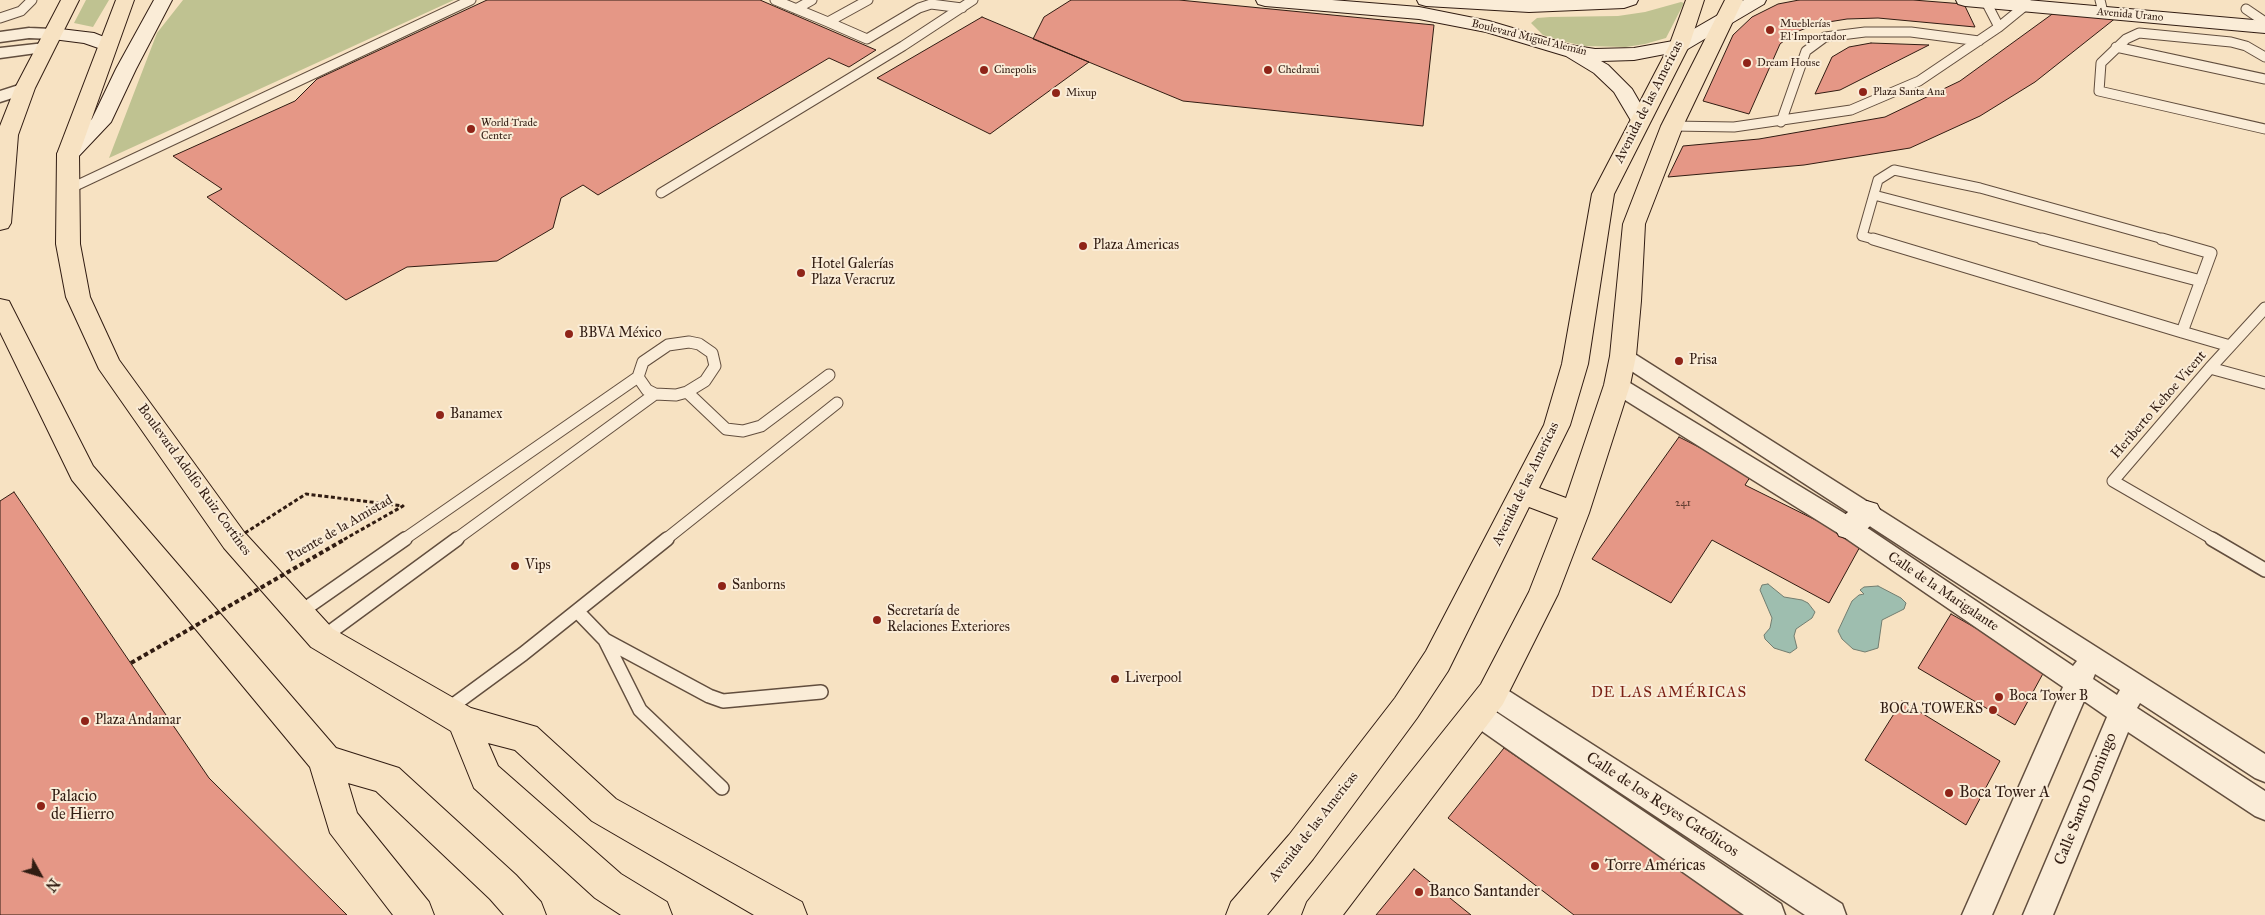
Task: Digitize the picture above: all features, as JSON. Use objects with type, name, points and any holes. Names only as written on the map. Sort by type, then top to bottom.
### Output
[{"type":"main road","points":[[0,223],[1,185],[7,135],[25,88],[70,0]]},
{"type":"main road","name":"Boulevard Adolfo Ruiz Cortines","points":[[125,0],[68,154],[68,244],[78,297],[104,354],[234,540],[322,638],[454,716],[525,738],[604,810],[789,915]]},
{"type":"main road","points":[[68,154],[101,122],[126,69],[163,0]]},
{"type":"main road","name":"Boulevard Miguel Alemán","points":[[1265,0],[1419,14],[1489,26],[1567,50],[1595,55],[1634,54],[1679,46],[1729,9]]},
{"type":"main road","name":"Boulevard Miguel Alemán","points":[[1425,0],[1529,6],[1624,2],[1629,0]]},
{"type":"main road","name":"Avenida de las Americas","points":[[1244,915],[1300,847],[1412,700],[1437,661],[1557,425],[1575,364],[1603,194],[1679,46],[1695,0]]},
{"type":"main road","points":[[1320,915],[1485,704],[1543,594],[1575,513],[1617,384],[1623,356],[1634,224],[1677,116],[1729,9],[1757,0]]},
{"type":"main road","name":"Avenida Urano","points":[[1965,0],[2101,6],[2265,27]]},
{"type":"main road","name":"Avenida Urano","points":[[2142,0],[2265,11]]},
{"type":"main road","points":[[1525,37],[1518,20],[1529,6]]},
{"type":"main road","points":[[49,41],[87,37],[107,45]]},
{"type":"main road","points":[[1567,50],[1601,69],[1646,108],[1677,116]]},
{"type":"main road","points":[[0,307],[82,473],[325,760],[342,821],[416,915]]},
{"type":"main road","points":[[1522,493],[1575,513]]},
{"type":"main road","points":[[454,716],[486,777],[608,886],[654,915]]},
{"type":"main road","points":[[325,760],[388,779],[503,887],[528,915]]},
{"type":"street","points":[[0,37],[29,33],[49,41]]},
{"type":"street","points":[[0,53],[49,41]]},
{"type":"street","points":[[0,97],[25,88]]},
{"type":"street","name":"Calle de la Marigalante","points":[[1623,356],[1858,520],[2078,683],[2265,807]]},
{"type":"street","name":"Calle de la Marigalante","points":[[1617,384],[1858,520],[2090,656],[2265,769]]},
{"type":"street","points":[[1977,915],[2090,656]]},
{"type":"street","name":"Calle Santo Domingo","points":[[2038,915],[2134,684]]},
{"type":"street","name":"Calle de los Reyes Católicos","points":[[1485,704],[1770,915]]},
{"type":"street","name":"Calle de los Reyes Católicos","points":[[1485,704],[1831,915]]},
{"type":"lane","points":[[0,18],[21,11],[32,0]]},
{"type":"lane","points":[[69,189],[471,0]]},
{"type":"lane","points":[[775,0],[867,39],[919,8],[931,4],[962,8]]},
{"type":"lane","points":[[796,9],[812,0]]},
{"type":"lane","points":[[828,22],[868,0]]},
{"type":"lane","points":[[661,193],[973,0]]},
{"type":"lane","points":[[1986,1],[1999,27]]},
{"type":"lane","points":[[1677,116],[1734,127],[1781,122],[1851,110],[1919,81],[1999,27],[2026,2]]},
{"type":"lane","points":[[2246,9],[2265,22]]},
{"type":"lane","points":[[1781,122],[1806,51],[1825,37],[1865,32],[1911,32],[1979,41]]},
{"type":"lane","points":[[2265,57],[2246,46],[2231,42],[2139,34],[2126,39],[2101,63],[2099,91],[2265,129]]},
{"type":"lane","points":[[2116,47],[2265,80]]},
{"type":"lane","points":[[2182,332],[2211,253],[1980,188],[1894,170],[1878,180],[1862,236],[2182,332],[2230,346]]},
{"type":"lane","points":[[1874,196],[2201,281]]},
{"type":"lane","name":"Heriberto Kehoe Vicent","points":[[2265,308],[2210,368],[2114,481],[2265,570]]},
{"type":"lane","points":[[299,613],[638,377],[643,362],[658,350],[679,343],[698,344],[712,353],[715,366],[706,381],[687,392],[676,395],[655,394],[647,390],[638,377]]},
{"type":"lane","points":[[2210,368],[2265,383]]},
{"type":"lane","points":[[687,392],[726,429],[743,431],[760,426],[829,375]]},
{"type":"lane","points":[[322,638],[655,394]]},
{"type":"lane","points":[[454,716],[523,654],[837,403]]},
{"type":"lane","points":[[577,611],[605,640],[640,710],[722,788]]},
{"type":"lane","points":[[605,640],[709,696],[723,701],[821,692]]},
{"type":"path","name":"Puente de la Amistad","points":[[130,663],[403,506],[306,494],[234,540]]},
{"type":"green space","points":[[86,0],[109,0],[93,27],[74,23]]},
{"type":"green space","points":[[183,0],[454,0],[109,158],[157,33]]},
{"type":"green space","points":[[1681,2],[1684,3],[1666,38],[1626,47],[1584,46],[1558,40],[1543,35],[1531,23],[1537,18],[1618,16],[1645,12]]},
{"type":"shaded area","points":[[1768,584],[1784,597],[1808,603],[1815,612],[1812,618],[1796,629],[1794,636],[1797,648],[1790,653],[1774,648],[1765,639],[1764,635],[1770,628],[1772,618],[1760,590],[1762,585]]},
{"type":"shaded area","points":[[1878,586],[1901,598],[1906,603],[1904,609],[1882,620],[1878,648],[1865,652],[1853,649],[1842,639],[1838,631],[1852,601],[1859,595],[1864,594],[1860,590],[1864,587]]},
{"type":"building","name":"World Trade Center","points":[[487,0],[760,0],[876,50],[849,67],[829,58],[598,195],[583,185],[561,198],[553,228],[497,261],[407,267],[346,300],[207,197],[222,189],[173,156],[295,101],[317,79]]},
{"type":"building","name":"Chedraui","points":[[1071,0],[1179,0],[1434,25],[1423,126],[1183,101],[1033,39],[1044,17]]},
{"type":"building","points":[[1799,0],[1913,0],[1964,4],[1975,27],[1878,18],[1847,19],[1816,24],[1794,33],[1780,44],[1749,114],[1703,101],[1733,35],[1752,17],[1778,4]]},
{"type":"building","points":[[2055,12],[2117,17],[2035,82],[1980,116],[1910,148],[1804,165],[1668,177],[1683,146],[1759,139],[1885,117],[1960,81]]},
{"type":"building","name":"Cinepolis","points":[[982,17],[1089,62],[990,134],[877,78]]},
{"type":"building","points":[[1871,43],[1929,45],[1840,90],[1815,94],[1832,57],[1849,47]]},
{"type":"building","points":[[1679,437],[1752,474],[1745,485],[1862,543],[1829,603],[1712,540],[1671,603],[1592,559]]},
{"type":"building","name":"Plaza Andamar","points":[[14,492],[209,778],[347,915],[0,915],[0,501]]},
{"type":"building","name":"Boca Tower B","points":[[1951,614],[2046,668],[2015,725],[1918,668]]},
{"type":"building","name":"Boca Tower A","points":[[1902,701],[2000,761],[1966,825],[1865,760]]},
{"type":"building","name":"Torre Américas","points":[[1504,748],[1750,915],[1574,915],[1448,818]]},
{"type":"building","name":"Banco Santander","points":[[1414,869],[1471,915],[1376,915]]},
{"type":"place","name":"Mueblerías El Importador","points":[[1770,30]]},
{"type":"place","name":"Dream House","points":[[1747,63]]},
{"type":"place","name":"Cinepolis","points":[[984,70]]},
{"type":"place","name":"Chedraui","points":[[1268,70]]},
{"type":"place","name":"Plaza Santa Ana","points":[[1863,92]]},
{"type":"place","name":"Mixup","points":[[1056,93]]},
{"type":"place","name":"World Trade Center","points":[[471,129]]},
{"type":"place","name":"Plaza Americas","points":[[1083,246]]},
{"type":"place","name":"Hotel Galerías Plaza Veracruz","points":[[801,273]]},
{"type":"place","name":"BBVA México","points":[[569,334]]},
{"type":"place","name":"Prisa","points":[[1679,361]]},
{"type":"place","name":"Banamex","points":[[440,415]]},
{"type":"place","name":"Vips","points":[[515,566]]},
{"type":"place","name":"Sanborns","points":[[722,586]]},
{"type":"place","name":"Secretaría de Relaciones Exteriores","points":[[877,620]]},
{"type":"place","name":"Liverpool","points":[[1115,679]]},
{"type":"place","name":"Boca Tower B","points":[[1999,697]]},
{"type":"place","name":"BOCA TOWERS","points":[[1993,710]]},
{"type":"place","name":"Plaza Andamar","points":[[85,721]]},
{"type":"place","name":"Boca Tower A","points":[[1949,793]]},
{"type":"place","name":"Palacio de Hierro","points":[[41,806]]},
{"type":"place","name":"Torre Américas","points":[[1595,866]]},
{"type":"place","name":"Banco Santander","points":[[1419,892]]},
{"type":"district","name":"DE LAS AMÉRICAS","points":[[1669,693]]}]
